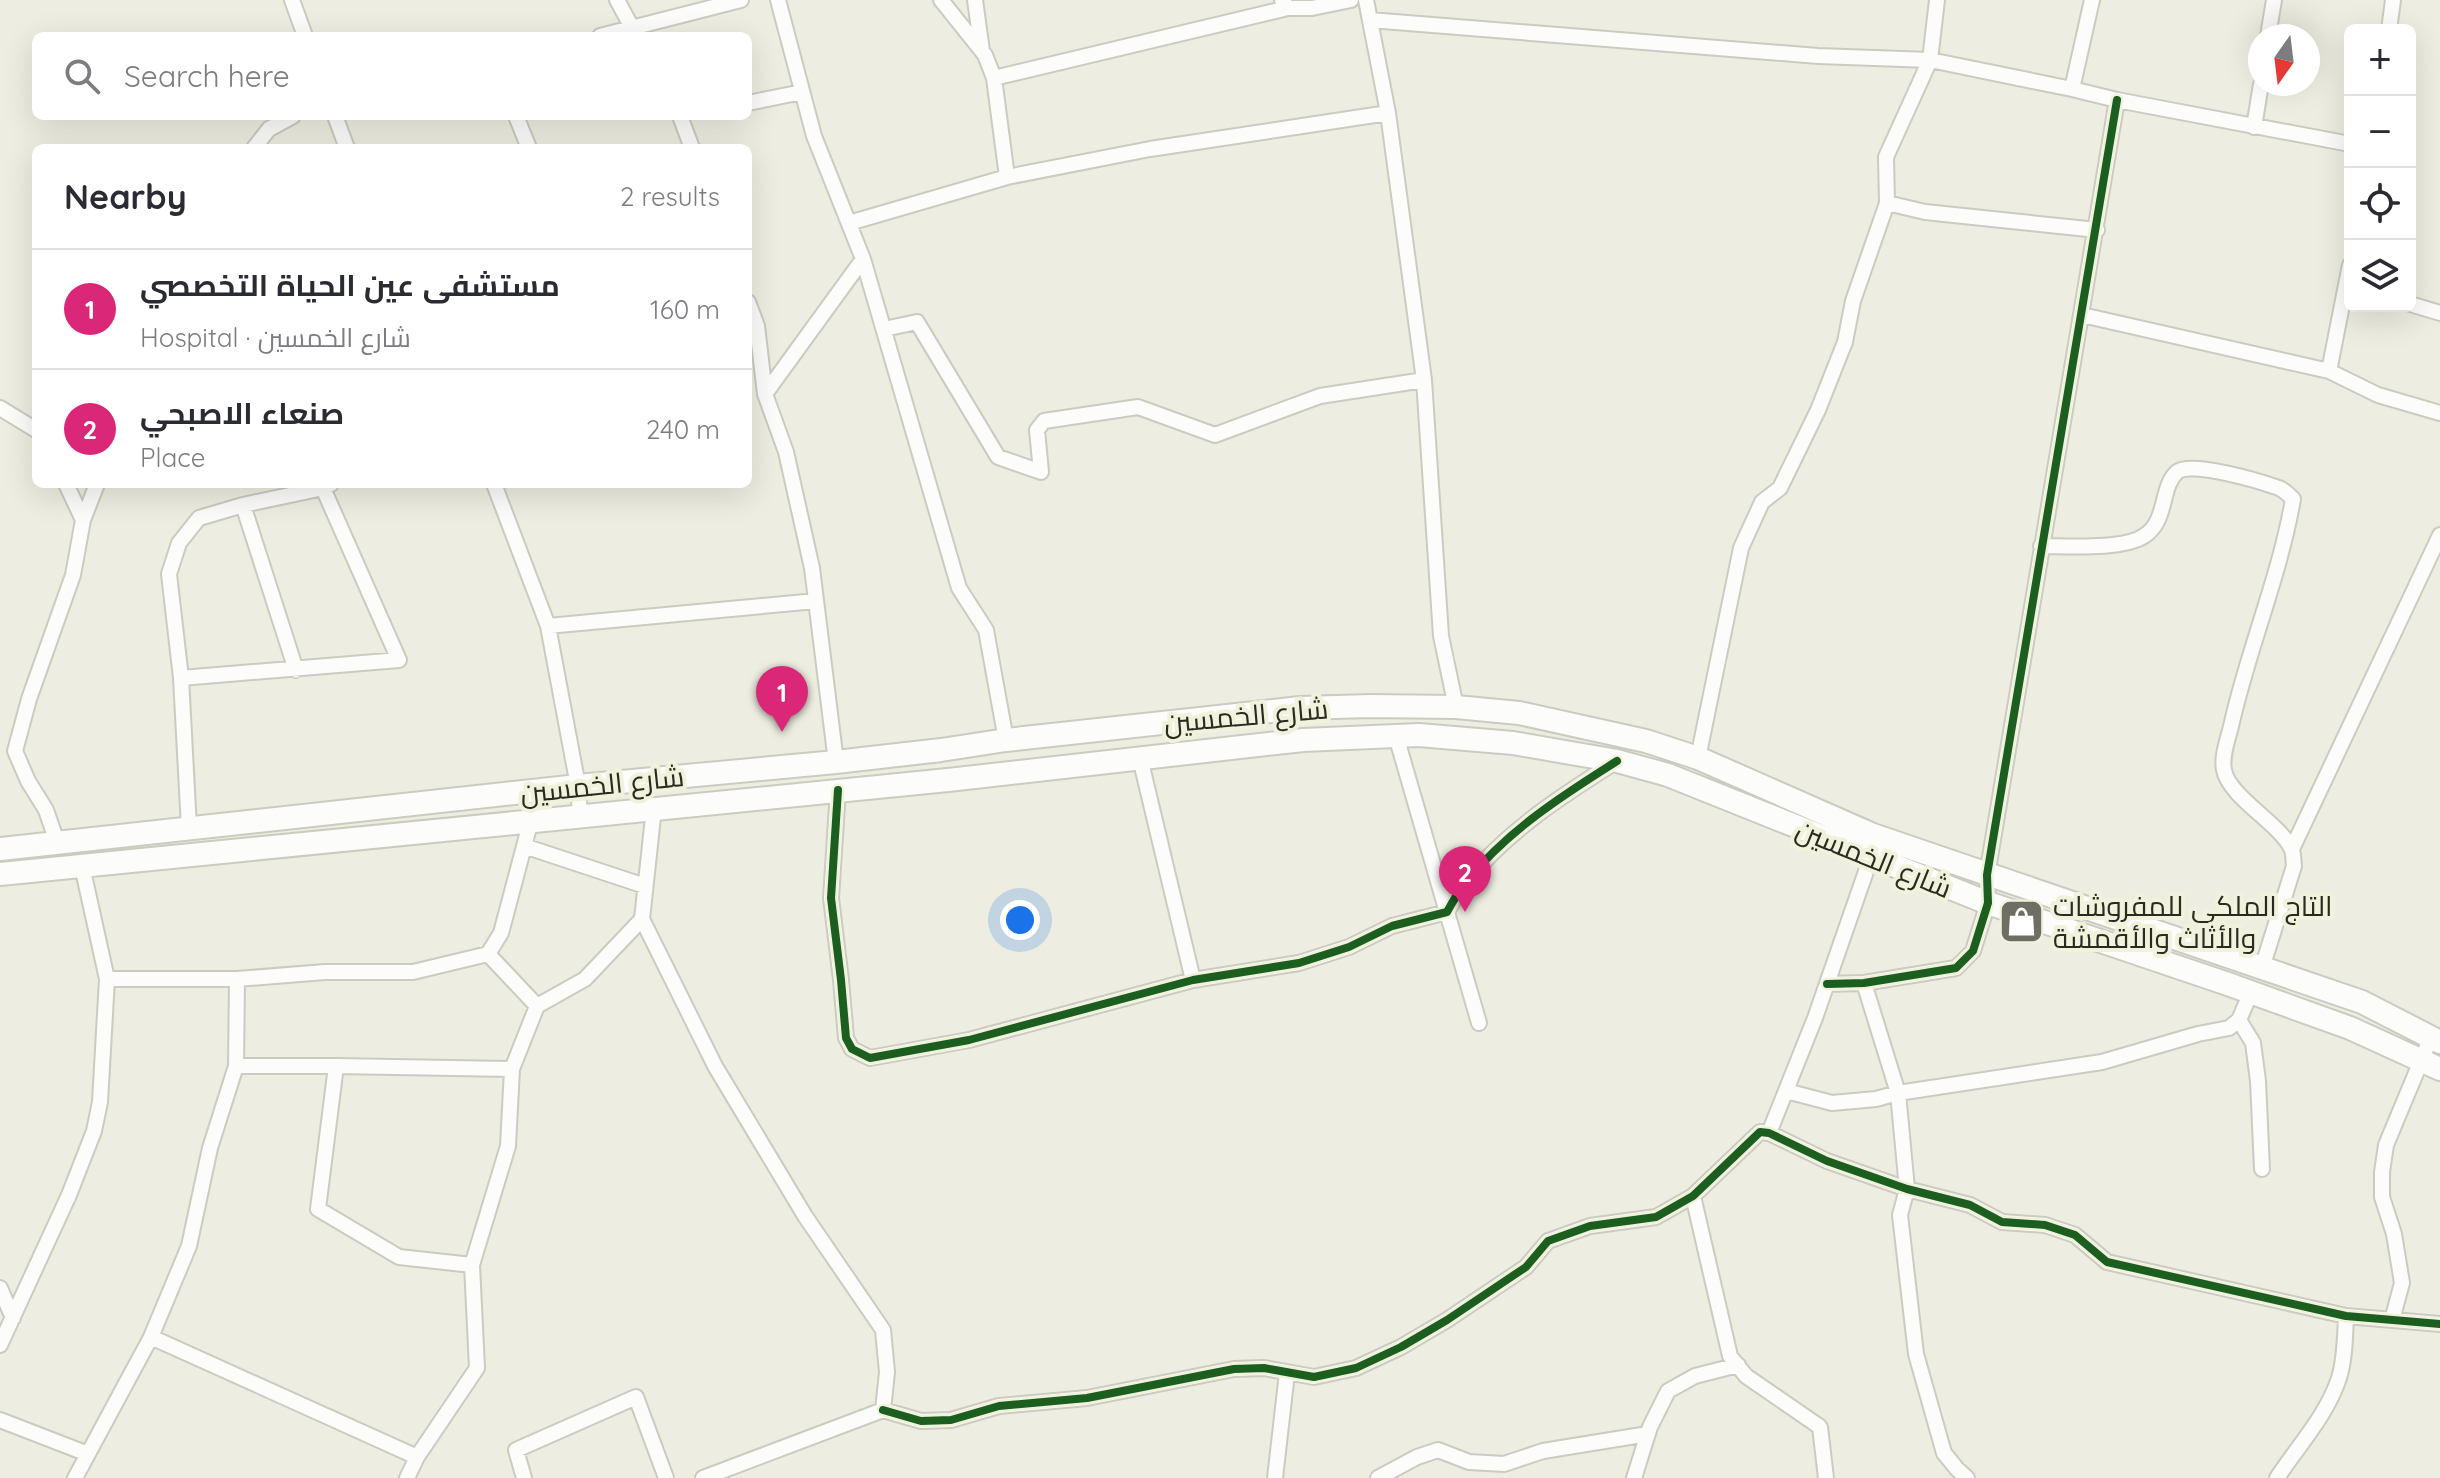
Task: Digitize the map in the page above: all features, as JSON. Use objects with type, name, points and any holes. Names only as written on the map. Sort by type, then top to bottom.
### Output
[{"type":"main road","name":"شارع الخمسين","points":[[0,849],[578,786],[836,762],[1300,708],[1456,707],[1519,713],[1646,741],[1698,758],[1873,835],[2362,1002],[2435,1040]]},
{"type":"main road","points":[[1513,743],[1519,713]]},
{"type":"main road","name":"شارع الخمسين","points":[[0,874],[948,780],[1303,740],[1419,735],[1513,743],[1617,761],[1668,775],[1988,903],[2350,1028],[2430,1064]]},
{"type":"main road","points":[[941,750],[948,780]]},
{"type":"main road","points":[[2225,983],[2232,957]]},
{"type":"street","points":[[292,0],[304,32]]},
{"type":"street","points":[[617,0],[634,32],[741,0]]},
{"type":"street","points":[[778,0],[814,136],[863,259],[959,588],[986,630],[1006,740]]},
{"type":"street","points":[[941,0],[982,51],[994,78],[1007,177]]},
{"type":"street","points":[[975,0],[982,51]]},
{"type":"street","points":[[994,78],[1285,4],[1312,8],[1351,0]]},
{"type":"street","points":[[1366,0],[1388,113],[1424,380],[1441,636],[1456,707]]},
{"type":"street","points":[[1698,758],[1741,548],[1762,502],[1780,488],[1818,410],[1845,342],[1853,301],[1887,203],[1886,157],[1930,60],[1937,0]]},
{"type":"street","points":[[2072,89],[2092,0]]},
{"type":"street","points":[[2270,24],[2274,0]]},
{"type":"street","points":[[2390,24],[2393,0]]},
{"type":"street","points":[[1370,20],[1818,56],[1930,60],[2117,100],[2344,143]]},
{"type":"street","points":[[752,102],[802,92]]},
{"type":"street","points":[[2254,127],[2259,96]]},
{"type":"street","points":[[1827,984],[1864,983],[1956,968],[1973,951],[1988,903],[1987,875],[2117,100]]},
{"type":"street","points":[[849,223],[1007,177],[1150,149],[1388,113]]},
{"type":"street","points":[[257,144],[269,129],[286,120]]},
{"type":"street","points":[[336,120],[346,144]]},
{"type":"street","points":[[518,120],[527,144]]},
{"type":"street","points":[[682,120],[690,144]]},
{"type":"street","points":[[1887,203],[1925,212],[2097,230]]},
{"type":"street","points":[[765,394],[863,259]]},
{"type":"street","points":[[2329,371],[2344,304]]},
{"type":"street","points":[[2416,306],[2440,313]]},
{"type":"street","points":[[752,313],[757,326],[765,394],[786,452],[812,568],[836,762]]},
{"type":"street","points":[[2082,315],[2329,371],[2378,395],[2440,413]]},
{"type":"street","points":[[884,329],[917,322],[998,457],[1041,472],[1037,430],[1044,421],[1138,407],[1215,435],[1320,396],[1424,380]]},
{"type":"street","points":[[0,408],[32,428]]},
{"type":"street","points":[[2041,546],[2128,544],[2146,535],[2158,522],[2175,473],[2184,468],[2200,468],[2282,489],[2293,499],[2287,532],[2238,696],[2223,763],[2225,774],[2250,806],[2292,849],[2294,866],[2262,968]]},
{"type":"street","points":[[68,488],[83,520]]},
{"type":"street","points":[[57,842],[46,810],[28,781],[15,751],[29,699],[73,575],[83,520],[95,488]]},
{"type":"street","points":[[189,828],[181,678],[169,574],[179,543],[199,518],[318,488]]},
{"type":"street","points":[[181,678],[399,660],[328,488]]},
{"type":"street","points":[[496,488],[548,626],[578,786],[580,815]]},
{"type":"street","points":[[243,505],[296,670]]},
{"type":"street","points":[[2292,849],[2440,535]]},
{"type":"street","points":[[548,626],[816,601]]},
{"type":"street","points":[[1396,736],[1479,1023]]},
{"type":"street","points":[[1140,758],[1193,980]]},
{"type":"street","points":[[838,790],[831,898],[846,1038],[852,1049],[870,1058],[969,1040],[1193,980],[1299,963],[1349,947],[1392,926],[1447,912],[1466,881],[1508,838],[1571,790],[1617,761]]},
{"type":"street","points":[[654,808],[642,919],[715,1066],[805,1216],[883,1330],[887,1372],[883,1410]]},
{"type":"street","points":[[107,979],[237,979],[325,972],[413,972],[488,954],[501,933],[531,820]]},
{"type":"street","points":[[524,846],[645,886]]},
{"type":"street","points":[[1769,1133],[1827,984],[1871,857]]},
{"type":"street","points":[[0,1345],[69,1195],[94,1131],[100,1102],[107,979],[82,866]]},
{"type":"street","points":[[407,1478],[417,1457],[477,1368],[472,1265],[508,1146],[512,1069],[537,1006],[585,979],[642,919]]},
{"type":"street","points":[[488,954],[537,1006]]},
{"type":"street","points":[[75,1478],[151,1337],[189,1246],[210,1148],[236,1066],[237,979]]},
{"type":"street","points":[[1864,983],[1898,1093],[1907,1189],[1900,1215],[1916,1354],[1944,1453],[1967,1478]]},
{"type":"street","points":[[1786,1091],[1832,1103],[1876,1099],[2102,1062],[2229,1028],[2239,1020],[2251,992]]},
{"type":"street","points":[[2239,1020],[2253,1043],[2262,1169]]},
{"type":"street","points":[[2392,1320],[2402,1283],[2394,1234],[2382,1197],[2386,1145],[2430,1064],[2435,1040]]},
{"type":"street","points":[[236,1066],[512,1069]]},
{"type":"street","points":[[336,1066],[318,1209],[399,1257],[472,1265]]},
{"type":"street","points":[[703,1478],[883,1410],[921,1421],[951,1420],[999,1406],[1087,1398],[1234,1369],[1264,1368],[1314,1377],[1356,1368],[1401,1347],[1447,1320],[1526,1267],[1548,1241],[1590,1226],[1656,1217],[1693,1196],[1760,1132],[1769,1133],[1827,1161],[1907,1189],[1970,1205],[2002,1222],[2045,1225],[2075,1235],[2107,1262],[2346,1316],[2440,1324]]},
{"type":"street","points":[[1693,1196],[1730,1356],[1746,1376],[1820,1427],[1826,1478]]},
{"type":"street","points":[[0,1288],[13,1318]]},
{"type":"street","points":[[2277,1478],[2311,1431],[2339,1377],[2346,1316]]},
{"type":"street","points":[[151,1337],[417,1457]]},
{"type":"street","points":[[1634,1478],[1648,1434],[1668,1391],[1695,1376],[1738,1365]]},
{"type":"street","points":[[1275,1478],[1287,1373]]},
{"type":"street","points":[[524,1478],[516,1450],[636,1397],[666,1478]]},
{"type":"street","points":[[0,1420],[88,1454]]},
{"type":"street","points":[[1378,1478],[1417,1457],[1438,1450],[1469,1462],[1504,1464],[1543,1451],[1648,1434]]},
{"type":"cycle path","points":[[1827,984],[1864,983],[1956,968],[1973,951],[1988,903],[1987,875],[2117,100]]},
{"type":"cycle path","points":[[838,790],[831,898],[846,1038],[852,1049],[870,1058],[969,1040],[1193,980],[1299,963],[1349,947],[1392,926],[1447,912],[1464,884],[1518,830],[1617,761]]},
{"type":"cycle path","points":[[883,1410],[921,1421],[951,1420],[999,1406],[1087,1398],[1234,1369],[1264,1368],[1314,1377],[1356,1368],[1401,1347],[1447,1320],[1526,1267],[1548,1241],[1590,1226],[1656,1217],[1693,1196],[1760,1132],[1769,1133],[1827,1161],[1907,1189],[1970,1205],[2002,1222],[2045,1225],[2075,1235],[2107,1262],[2346,1316],[2440,1324]]},
{"type":"place","name":"مستشفى عين الحياة التخصصي","points":[[782,732]]},
{"type":"place","name":"صنعاء الاصبحي","points":[[1465,912]]},
{"type":"place","name":"التاج الملكي للمفروشات والأثاث والأقمشة","points":[[2022,921]]}]
